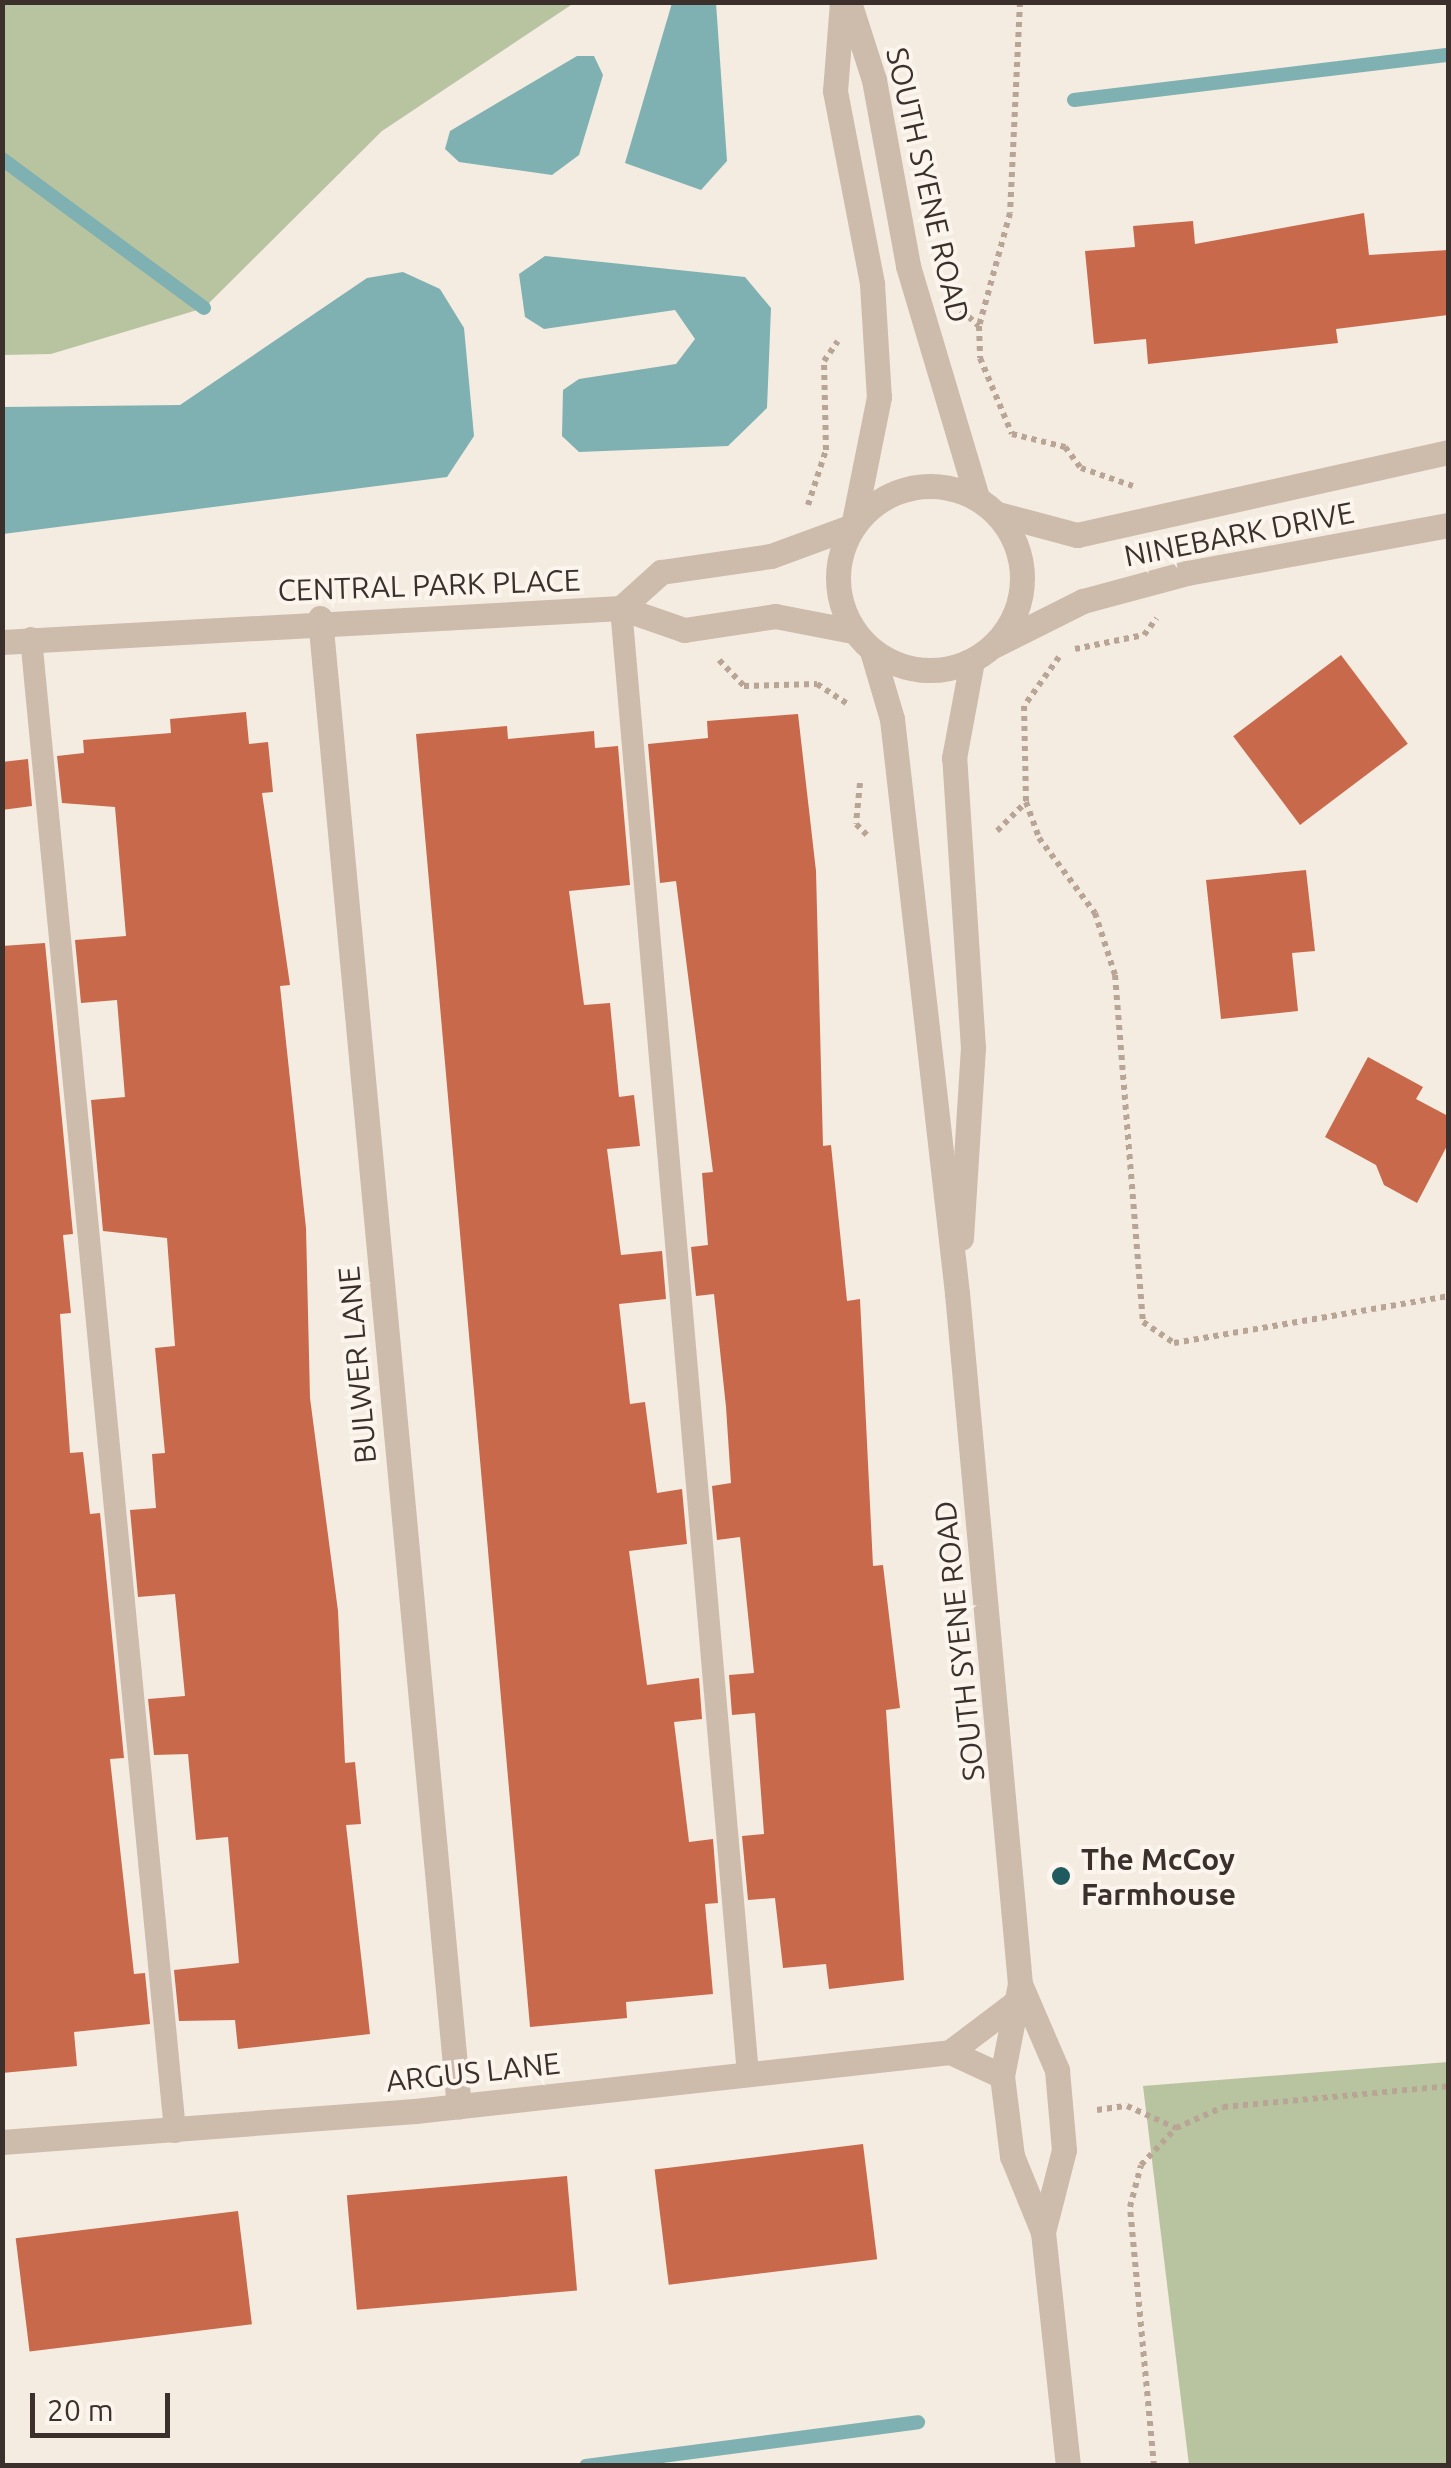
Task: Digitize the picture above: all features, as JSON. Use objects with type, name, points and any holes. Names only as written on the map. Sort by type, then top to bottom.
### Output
[{"type":"street","name":"SOUTH SYENE ROAD","points":[[846,2],[874,80],[908,266],[977,498]]},
{"type":"street","name":"SOUTH SYENE ROAD","points":[[846,2],[835,91],[872,284],[879,396],[837,578],[853,630],[872,651],[920,671],[983,654]]},
{"type":"street","name":"NINEBARK DRIVE","points":[[998,514],[1076,536],[1448,452]]},
{"type":"street","points":[[621,608],[660,572],[772,556],[852,526],[909,488],[977,498],[998,514]]},
{"type":"street","name":"SOUTH SYENE ROAD","points":[[958,1293],[973,1048],[954,758],[983,654],[1023,582],[998,514]]},
{"type":"street","name":"NINEBARK DRIVE","points":[[983,654],[1084,600],[1187,572],[1448,525]]},
{"type":"street","name":"CENTRAL PARK PLACE","points":[[2,642],[320,618],[621,608],[684,630],[775,616],[853,630]]},
{"type":"street","name":"BULWER LANE","points":[[320,618],[458,2106]]},
{"type":"street","name":"SOUTH SYENE ROAD","points":[[872,651],[892,719],[958,1293],[1018,1993],[1002,2076],[1012,2156],[1043,2232],[1068,2466]]},
{"type":"street","name":"SOUTH SYENE ROAD","points":[[1018,1993],[1057,2070],[1064,2150],[1043,2232]]},
{"type":"street","points":[[1002,2076],[950,2052],[1018,1993]]},
{"type":"street","name":"ARGUS LANE","points":[[2,2142],[175,2132],[458,2106],[950,2052]]},
{"type":"lane","points":[[621,608],[748,2074]]},
{"type":"lane","points":[[31,638],[175,2132]]},
{"type":"path","points":[[1020,2],[1010,213],[979,326],[980,358],[1012,434],[1065,448],[1082,468],[1105,475]]},
{"type":"path","points":[[963,312],[979,326]]},
{"type":"path","points":[[800,510],[824,462],[826,359]]},
{"type":"path","points":[[1150,626],[1144,635],[1062,654],[1036,680],[1024,706],[1026,802],[1040,838],[1095,913],[1115,975],[1143,1322],[1174,1343],[1448,1296]]},
{"type":"path","points":[[734,676],[817,684],[854,712]]},
{"type":"path","points":[[856,824],[861,774]]},
{"type":"path","points":[[992,836],[1026,802]]},
{"type":"path","points":[[1154,2466],[1130,2207],[1141,2165],[1176,2128],[1268,2100],[1448,2086]]},
{"type":"path","points":[[1107,2109],[1159,2114],[1176,2128]]},
{"type":"green space","points":[[2,3],[574,3],[382,131],[204,308],[51,354],[3,355]]},
{"type":"green space","points":[[1448,2062],[1448,2465],[1189,2465],[1143,2086]]},
{"type":"water","points":[[672,3],[716,3],[727,161],[701,190],[625,163]]},
{"type":"water","points":[[577,56],[594,56],[603,75],[579,155],[552,175],[459,162],[445,149],[450,131]]},
{"type":"water","points":[[545,256],[745,277],[771,308],[767,408],[728,446],[579,452],[562,436],[563,390],[579,379],[676,364],[695,339],[675,310],[544,329],[525,317],[519,274]]},
{"type":"water","points":[[403,272],[440,289],[464,328],[474,436],[447,477],[3,534],[3,407],[180,405],[367,278]]},
{"type":"building","points":[[1364,213],[1369,255],[1448,250],[1448,315],[1336,329],[1338,343],[1148,364],[1146,339],[1094,344],[1085,251],[1135,247],[1133,226],[1193,221],[1195,244]]},
{"type":"building","points":[[1341,655],[1408,744],[1300,825],[1233,736]]},
{"type":"building","points":[[246,712],[249,744],[268,742],[273,792],[262,793],[290,985],[280,986],[306,1228],[310,1398],[338,1611],[345,1763],[355,1762],[361,1824],[346,1825],[370,2034],[238,2049],[235,2020],[179,2021],[174,1970],[239,1963],[228,1837],[196,1840],[188,1754],[154,1755],[148,1699],[185,1696],[175,1594],[138,1597],[130,1510],[156,1508],[152,1454],[165,1453],[155,1348],[175,1346],[167,1238],[103,1231],[91,1100],[125,1097],[117,1000],[81,1003],[75,940],[126,936],[115,807],[62,803],[57,756],[84,753],[83,740],[171,733],[170,719]]},
{"type":"building","points":[[798,714],[816,871],[823,1146],[831,1145],[847,1301],[860,1299],[873,1566],[883,1565],[900,1708],[886,1710],[904,1980],[829,1989],[826,1964],[783,1968],[775,1898],[748,1900],[742,1836],[764,1834],[755,1713],[732,1715],[729,1675],[754,1673],[740,1537],[717,1540],[712,1486],[731,1483],[726,1407],[714,1294],[696,1296],[691,1247],[708,1245],[702,1173],[713,1172],[676,881],[660,883],[648,744],[708,738],[707,721]]},
{"type":"building","points":[[507,726],[508,739],[594,731],[595,748],[618,746],[630,885],[569,891],[584,1005],[610,1003],[619,1097],[634,1095],[640,1146],[607,1149],[621,1255],[662,1251],[666,1299],[619,1304],[630,1404],[645,1402],[657,1493],[682,1489],[687,1544],[629,1551],[647,1685],[699,1678],[702,1719],[674,1722],[689,1842],[713,1839],[718,1903],[705,1904],[713,1994],[626,2002],[627,2018],[530,2027],[416,734]]},
{"type":"building","points":[[28,759],[32,806],[2,810],[2,762]]},
{"type":"building","points":[[1306,870],[1315,951],[1292,953],[1298,1011],[1221,1019],[1206,880]]},
{"type":"building","points":[[45,943],[73,1234],[63,1235],[71,1313],[60,1314],[70,1453],[83,1452],[90,1514],[100,1513],[124,1758],[110,1759],[134,1974],[145,1973],[150,2024],[74,2032],[77,2066],[2,2073],[2,946]]},
{"type":"building","points":[[1368,1057],[1423,1087],[1416,1099],[1448,1116],[1448,1144],[1417,1203],[1384,1185],[1376,1165],[1325,1137]]},
{"type":"building","points":[[863,2144],[877,2259],[669,2285],[655,2170]]},
{"type":"building","points":[[567,2176],[577,2291],[357,2310],[347,2195]]},
{"type":"building","points":[[238,2211],[252,2324],[30,2351],[16,2238]]},
{"type":"waterway","points":[[1074,100],[1448,55]]},
{"type":"waterway","points":[[2,159],[204,308]]},
{"type":"waterway","points":[[586,2466],[918,2422]]},
{"type":"place","name":"The McCoy Farmhouse","points":[[1061,1876]]}]
